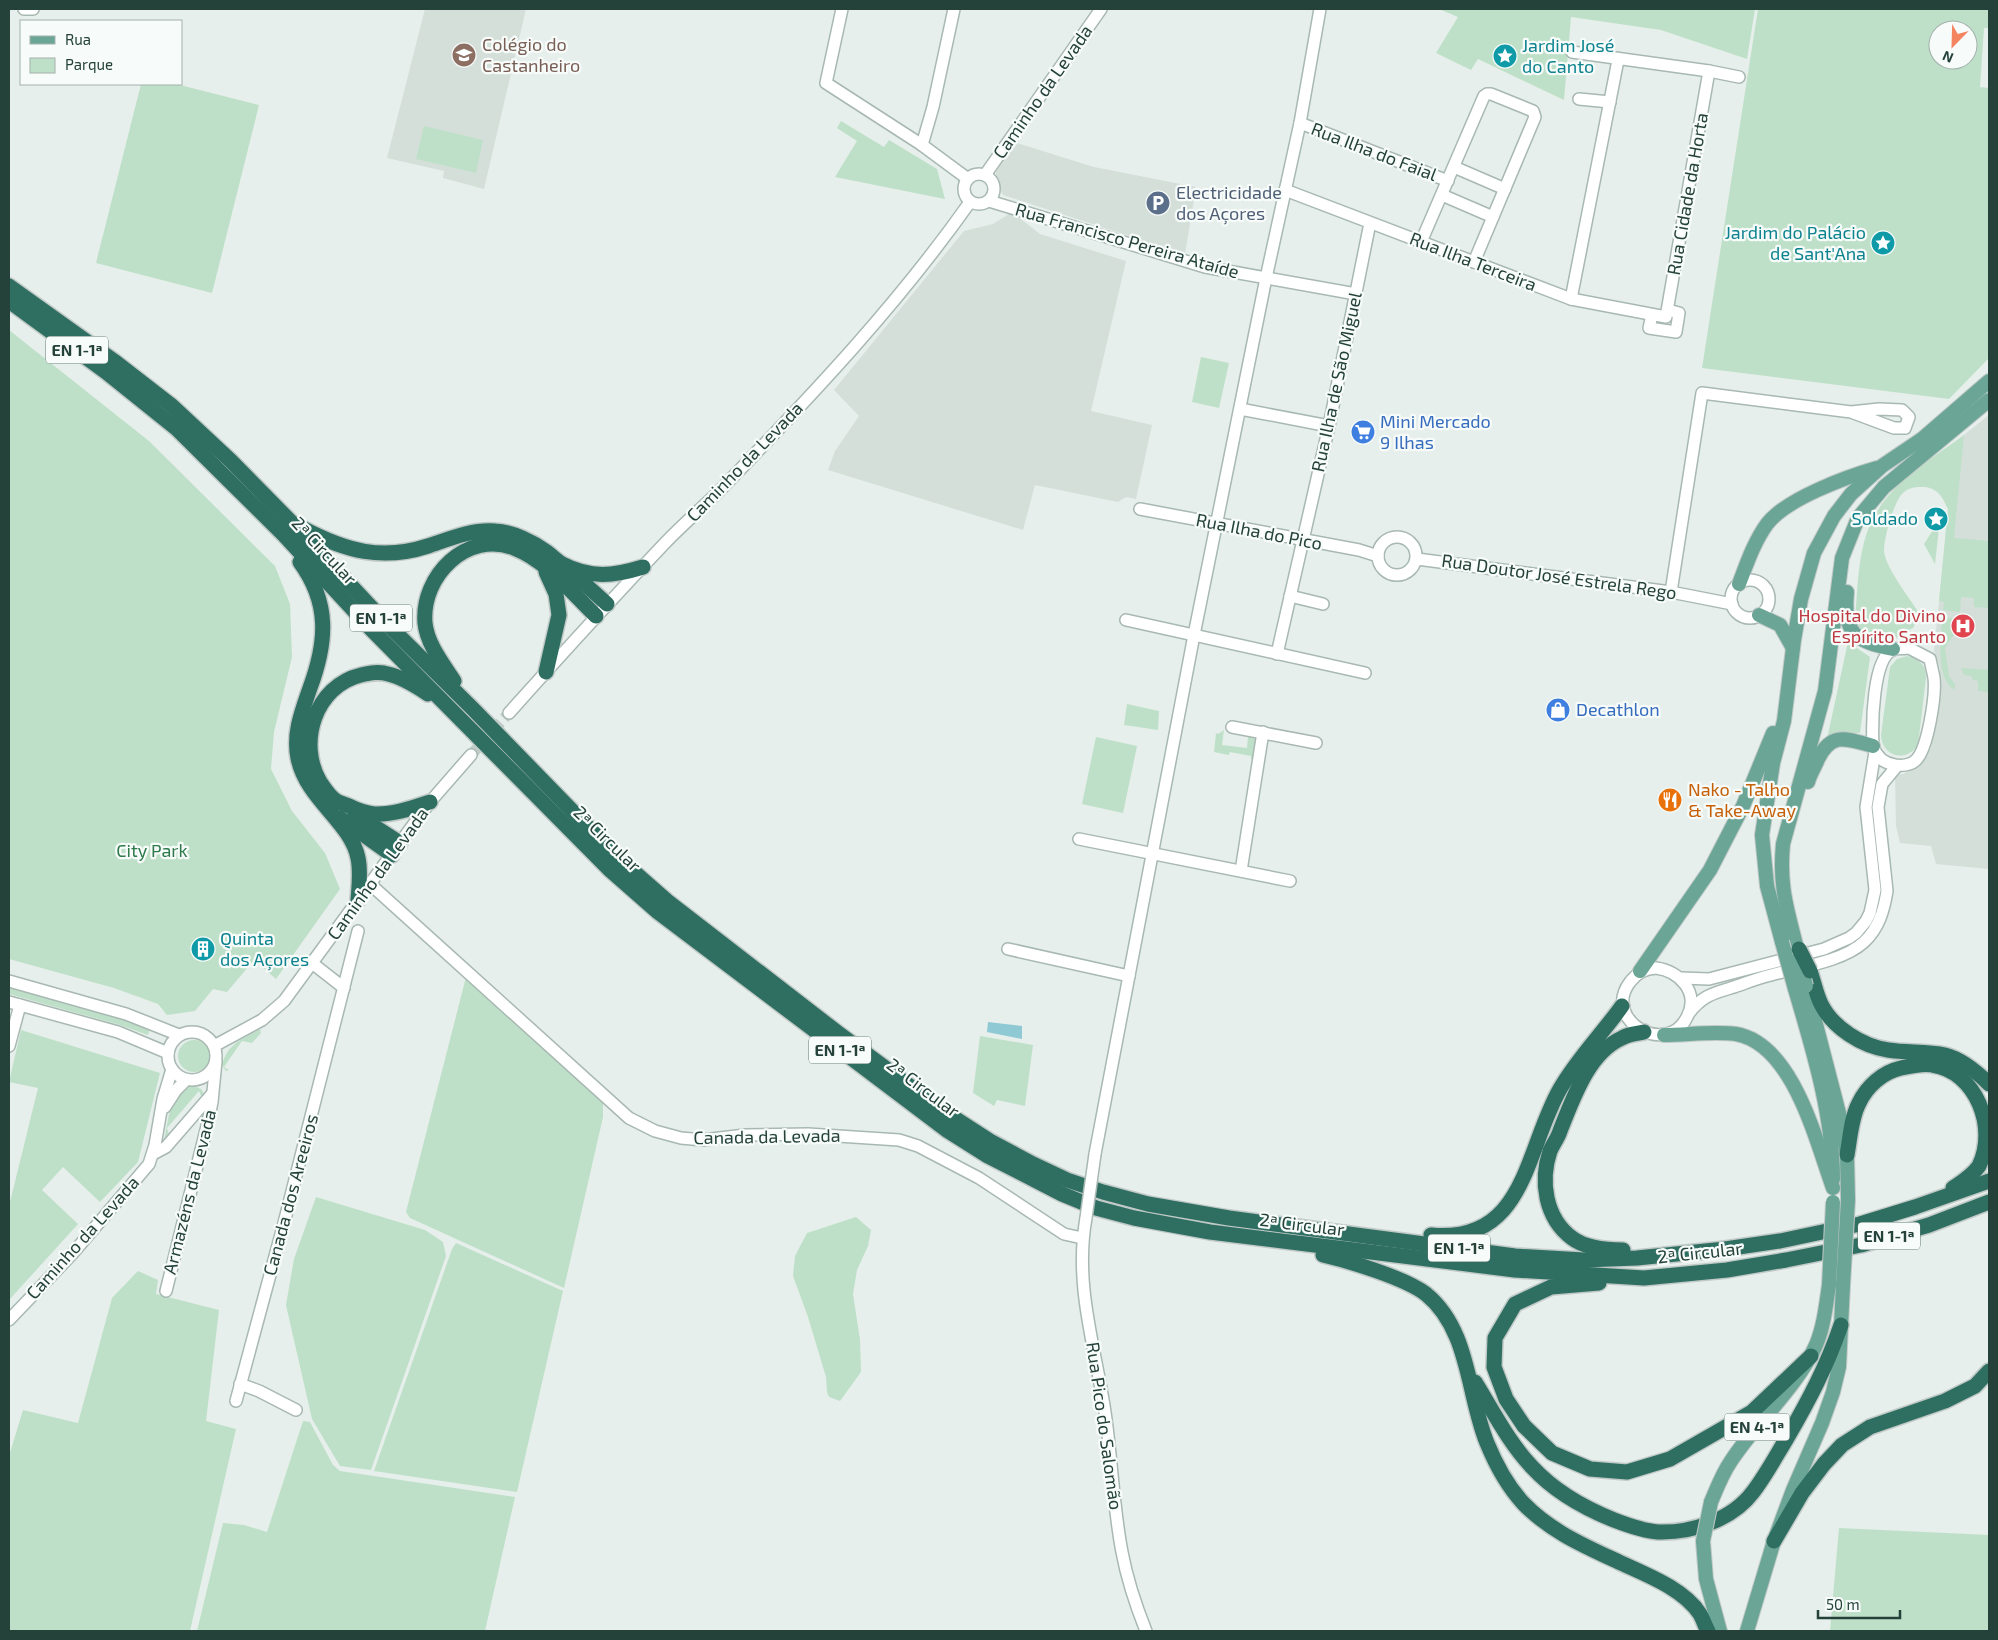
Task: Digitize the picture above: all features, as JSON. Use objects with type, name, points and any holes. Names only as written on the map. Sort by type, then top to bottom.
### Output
[{"type":"highway","name":"2ª Circular","points":[[9,286],[114,361],[172,406],[231,460],[371,629],[609,869],[658,912],[948,1131],[1022,1175],[1062,1194],[1096,1208],[1144,1219],[1238,1236],[1515,1270],[1644,1278],[1737,1268],[1861,1245],[1929,1225],[1989,1202]]},
{"type":"highway","name":"2ª Circular","points":[[9,301],[145,402],[288,529],[473,709],[618,858],[667,901],[838,1033],[942,1110],[990,1141],[1067,1180],[1148,1204],[1229,1218],[1515,1256],[1584,1260],[1637,1258],[1689,1253],[1780,1241],[1860,1224],[1989,1181]]},
{"type":"highway","points":[[396,849],[313,792],[303,776],[298,758],[296,736],[301,710],[310,689],[322,648],[323,618],[318,595],[308,572],[292,549],[288,529],[371,553],[394,553],[426,547],[458,536],[495,531],[517,536],[545,551],[607,604]]},
{"type":"highway","points":[[473,709],[435,650],[425,625],[425,609],[429,592],[435,578],[453,558],[466,550],[481,546],[494,544],[514,548],[543,564],[596,616]]},
{"type":"highway","points":[[543,564],[556,594],[559,615],[546,672]]},
{"type":"highway","points":[[562,564],[588,573],[603,575],[625,573],[643,567]]},
{"type":"highway","points":[[358,900],[360,871],[358,856],[314,772],[310,757],[310,737],[315,717],[324,699],[336,686],[353,677],[372,672],[386,673],[403,679],[427,693],[461,718]]},
{"type":"highway","points":[[330,804],[373,814],[389,814],[430,802]]},
{"type":"highway","points":[[1793,945],[1804,982],[1834,1022],[1849,1034],[1868,1044],[1887,1050],[1947,1056],[1967,1066],[1989,1084]]},
{"type":"highway","points":[[1262,1221],[1283,1218],[1449,1237],[1471,1232],[1484,1226],[1499,1216],[1512,1202],[1523,1182],[1535,1146],[1560,1089],[1574,1067],[1622,1006]]},
{"type":"highway","points":[[1644,1032],[1621,1038],[1605,1050],[1587,1072],[1550,1150],[1546,1166],[1546,1199],[1552,1214],[1572,1238],[1591,1246],[1608,1250],[1689,1253]]},
{"type":"highway","points":[[1847,1155],[1858,1104],[1870,1086],[1881,1076],[1893,1070],[1931,1064],[1946,1068],[1956,1074],[1974,1091],[1983,1106],[1987,1122],[1985,1152],[1978,1166],[1968,1178],[1915,1207]]},
{"type":"highway","points":[[1238,1236],[1346,1261],[1412,1286],[1425,1294],[1448,1320],[1460,1346],[1487,1442],[1505,1480],[1524,1504],[1568,1538],[1674,1589],[1699,1613],[1708,1631]]},
{"type":"highway","points":[[1644,1278],[1551,1286],[1515,1304],[1495,1338],[1494,1367],[1506,1399],[1524,1426],[1552,1453],[1590,1470],[1627,1472],[1670,1459],[1752,1412],[1811,1356]]},
{"type":"highway","points":[[1466,1368],[1526,1461],[1543,1478],[1566,1496],[1594,1512],[1625,1524],[1658,1532],[1680,1530],[1724,1518],[1752,1493],[1812,1395],[1824,1371],[1841,1325]]},
{"type":"highway","points":[[1774,1541],[1802,1493],[1824,1464],[1842,1445],[1870,1427],[1945,1401],[1975,1386],[1989,1370]]},
{"type":"main road","name":"EN 4-1ª","points":[[1793,945],[1767,886],[1762,835],[1773,763],[1784,721],[1801,599],[1818,545],[1834,516],[1851,494],[1882,466],[1922,439],[1989,381]]},
{"type":"main road","name":"EN 4-1ª","points":[[1747,1631],[1774,1541],[1793,1490],[1822,1423],[1833,1392],[1839,1367],[1848,1200],[1847,1155],[1839,1114],[1793,945],[1782,892],[1780,869],[1783,844],[1825,691],[1842,558],[1858,518],[1884,487],[1989,400]]},
{"type":"main road","points":[[1737,586],[1760,534],[1778,512],[1803,497],[1854,475],[1882,466]]},
{"type":"main road","points":[[1858,518],[1858,529],[1853,549],[1845,609],[1848,623],[1854,634],[1862,640],[1870,644],[1893,649]]},
{"type":"main road","points":[[1760,615],[1780,625],[1793,649]]},
{"type":"main road","points":[[1640,971],[1710,870],[1743,806],[1768,747],[1789,684]]},
{"type":"main road","points":[[1792,808],[1800,805],[1809,777],[1824,748],[1833,740],[1848,739],[1874,749]]},
{"type":"main road","name":"EN 4-1ª","points":[[1720,1631],[1706,1579],[1703,1541],[1711,1502],[1721,1477],[1731,1460],[1784,1395],[1811,1356],[1820,1334],[1829,1285],[1833,1157],[1827,1116],[1812,1048],[1804,982]]},
{"type":"main road","points":[[1664,1035],[1736,1034],[1751,1038],[1774,1055],[1802,1102],[1833,1195]]},
{"type":"street","points":[[842,9],[826,83],[922,145],[968,179]]},
{"type":"street","points":[[922,145],[933,107],[954,9]]},
{"type":"street","name":"Caminho da Levada","points":[[985,175],[1101,9]]},
{"type":"street","name":"Rua Pico do Salomão","points":[[1146,1631],[1137,1609],[1119,1533],[1105,1414],[1085,1312],[1082,1238],[1129,976],[1194,635],[1266,278],[1300,123],[1320,9]]},
{"type":"street","points":[[1572,52],[1739,77]]},
{"type":"street","points":[[1571,299],[1618,60]]},
{"type":"street","name":"Rua Cidade da Horta","points":[[1667,314],[1709,71]]},
{"type":"street","points":[[1422,242],[1484,96],[1491,94],[1534,113],[1535,117],[1474,262]]},
{"type":"street","points":[[1579,99],[1610,102]]},
{"type":"street","name":"Rua Ilha do Faial","points":[[1300,123],[1448,181]]},
{"type":"street","points":[[1454,167],[1505,189]]},
{"type":"street","points":[[976,174],[985,175],[992,181],[994,189],[989,201],[978,205],[970,202],[963,191],[968,179],[976,174]]},
{"type":"street","name":"Rua Ilha Terceira","points":[[1285,190],[1571,299],[1652,315],[1667,314]]},
{"type":"street","points":[[1442,195],[1493,217]]},
{"type":"street","name":"Rua Francisco Pereira Ataíde","points":[[989,201],[1205,267],[1356,294]]},
{"type":"street","name":"Caminho da Levada","points":[[509,713],[607,604],[666,542],[727,484],[878,322],[938,247],[970,202]]},
{"type":"street","name":"Rua Ilha de São Miguel","points":[[1276,654],[1329,426],[1370,223]]},
{"type":"street","points":[[1652,315],[1649,328],[1676,332],[1678,313],[1667,314]]},
{"type":"street","points":[[1671,592],[1702,393],[1851,412]]},
{"type":"street","points":[[1240,410],[1329,426]]},
{"type":"street","name":"Rua Ilha do Pico","points":[[1140,509],[1359,550],[1378,556]]},
{"type":"street","points":[[1399,536],[1410,541],[1414,546],[1417,559],[1415,565],[1406,574],[1393,575],[1385,571],[1380,564],[1378,556],[1379,549],[1387,539],[1399,536]]},
{"type":"street","name":"Rua Doutor José Estrela Rego","points":[[1417,559],[1671,592],[1732,604]]},
{"type":"street","points":[[1753,580],[1760,583],[1766,589],[1769,596],[1765,611],[1753,618],[1740,615],[1732,604],[1731,596],[1737,586],[1753,580]]},
{"type":"street","name":"Rua Doutor José Estrela Rego","points":[[1701,597],[1737,586]]},
{"type":"street","points":[[1290,596],[1323,604]]},
{"type":"street","points":[[1126,620],[1364,673]]},
{"type":"street","points":[[1874,749],[1880,758],[1897,766],[1915,762],[1922,752],[1932,706],[1934,678],[1930,659],[1909,648],[1893,649],[1884,657],[1876,678],[1874,749],[1866,807],[1875,890],[1870,913],[1866,921],[1849,938],[1824,949],[1709,979],[1681,978],[1666,969],[1656,968],[1640,971],[1628,985],[1622,1006],[1628,1018],[1644,1032],[1664,1035],[1680,1027],[1698,1001],[1712,993],[1768,975],[1828,960],[1855,949],[1864,942],[1876,928],[1885,904],[1887,891],[1878,807],[1882,784],[1897,766]]},
{"type":"street","points":[[1232,727],[1316,743]]},
{"type":"street","points":[[1241,871],[1263,732]]},
{"type":"street","name":"Caminho da Levada","points":[[214,1046],[270,1015],[289,996],[430,802],[471,755]]},
{"type":"street","points":[[1079,839],[1290,881]]},
{"type":"street","name":"Canada da Levada","points":[[370,884],[629,1118],[641,1125],[681,1138],[702,1140],[745,1135],[808,1134],[899,1140],[918,1146],[979,1178],[1064,1234],[1082,1238]]},
{"type":"street","name":"Canada dos Areeiros","points":[[236,1401],[284,1223],[358,931]]},
{"type":"street","points":[[1008,949],[1129,976]]},
{"type":"street","points":[[312,964],[344,988]]},
{"type":"street","points":[[1681,978],[1690,994],[1689,1013]]},
{"type":"street","points":[[9,982],[126,1014],[179,1036]]},
{"type":"street","points":[[9,1046],[15,1004],[118,1032],[168,1052]]},
{"type":"street","points":[[192,1032],[199,1033],[211,1040],[214,1046],[216,1061],[214,1068],[202,1079],[186,1080],[178,1076],[172,1069],[168,1052],[170,1046],[179,1036],[192,1032]]},
{"type":"street","name":"Armazéns da Levada","points":[[166,1291],[208,1122],[216,1061]]},
{"type":"street","name":"Caminho da Levada","points":[[9,1320],[111,1211],[146,1168],[153,1154],[166,1084],[172,1069]]},
{"type":"street","name":"Armazéns da Levada","points":[[202,1079],[212,1094]]},
{"type":"street","name":"Caminho da Levada","points":[[160,1115],[176,1090],[186,1080]]},
{"type":"street","name":"Caminho da Levada","points":[[153,1154],[166,1147],[212,1094]]},
{"type":"street","points":[[240,1384],[259,1391],[296,1410]]},
{"type":"shaded area","name":"Colégio do Castanheiro","points":[[425,9],[526,9],[484,189],[443,178],[444,171],[387,158]]},
{"type":"shaded area","name":"Electricidade dos Açores","points":[[1014,142],[1094,167],[1196,187],[1185,254],[1003,195],[996,181],[996,172]]},
{"type":"shaded area","points":[[1012,212],[1040,234],[1126,261],[1091,411],[1152,425],[1136,499],[1126,497],[1118,502],[1035,485],[1023,530],[828,470],[835,451],[859,416],[834,390],[964,231],[993,224]]},
{"type":"shaded area","name":"Hospital do Divino Espírito Santo","points":[[1989,415],[1989,869],[1936,864],[1931,846],[1900,843],[1896,826],[1895,775],[1903,774],[1918,766],[1931,748],[1940,679],[1940,669],[1934,651],[1955,442]]},
{"type":"green space","name":"Jardim José do Canto","points":[[1439,9],[1755,9],[1747,59],[1661,30],[1571,17],[1564,100],[1478,59],[1471,70],[1436,53],[1458,17]]},
{"type":"green space","points":[[1758,9],[1989,9],[1989,28],[1984,28],[1980,87],[1989,88],[1989,358],[1949,399],[1702,368]]},
{"type":"green space","points":[[141,85],[180,85],[259,105],[212,293],[96,263]]},
{"type":"green space","points":[[841,121],[884,147],[889,140],[937,169],[945,199],[835,177],[857,141],[837,128]]},
{"type":"green space","points":[[424,126],[483,140],[476,173],[416,159]]},
{"type":"green space","name":"City Park","points":[[9,330],[149,441],[275,566],[290,604],[292,657],[274,732],[271,769],[292,811],[325,853],[340,889],[276,979],[254,960],[227,992],[213,989],[195,1011],[167,1015],[158,1004],[114,988],[9,959]]},
{"type":"green space","points":[[1201,357],[1229,363],[1219,408],[1192,402]]},
{"type":"green space","points":[[1964,435],[1954,538],[1989,541],[1989,608],[1974,607],[1974,598],[1961,597],[1960,612],[1943,610],[1944,602],[1939,601],[1948,509],[1942,497],[1933,489],[1924,487],[1913,488],[1903,493],[1896,504],[1884,544],[1884,550],[1892,572],[1917,610],[1914,627],[1895,639],[1870,639],[1855,622],[1862,552],[1870,525],[1884,501],[1904,479]]},
{"type":"green space","points":[[1940,519],[1935,564],[1924,544]]},
{"type":"green space","points":[[1942,617],[1959,619],[1957,634],[1953,636],[1945,648],[1949,676],[1955,684],[1955,690],[1944,677],[1942,668],[1940,646]]},
{"type":"green space","points":[[1848,642],[1870,657],[1860,733],[1843,733],[1827,739]]},
{"type":"green space","points":[[1907,656],[1915,658],[1921,663],[1925,669],[1926,678],[1918,745],[1913,751],[1901,756],[1890,753],[1882,742],[1881,735],[1890,667],[1897,659]]},
{"type":"green space","points":[[1961,668],[1989,670],[1989,692],[1978,691],[1978,681],[1973,680],[1971,676],[1964,675]]},
{"type":"green space","points":[[1127,704],[1159,711],[1158,730],[1124,725]]},
{"type":"green space","points":[[1224,730],[1222,745],[1247,748],[1248,736],[1255,737],[1258,743],[1257,755],[1251,759],[1251,756],[1230,752],[1229,755],[1214,752],[1216,733],[1218,734]]},
{"type":"green space","points":[[1096,737],[1137,746],[1123,813],[1082,804]]},
{"type":"green space","points":[[466,977],[603,1102],[603,1117],[564,1288],[410,1218],[406,1212]]},
{"type":"green space","points":[[9,986],[150,1028],[148,1035],[120,1025],[9,994]]},
{"type":"green space","points":[[260,1029],[261,1033],[252,1043],[242,1041],[224,1067],[229,1070],[226,1071],[222,1065],[231,1047],[241,1039]]},
{"type":"green space","points":[[21,1030],[160,1073],[138,1162],[100,1202],[63,1167],[42,1190],[78,1224],[9,1300],[9,1206],[38,1088],[9,1082]]},
{"type":"green space","points":[[980,1036],[1033,1045],[1025,1106],[997,1100],[994,1106],[973,1093]]},
{"type":"green space","points":[[194,1040],[200,1041],[205,1045],[209,1050],[209,1062],[205,1067],[200,1071],[194,1072],[188,1071],[183,1067],[179,1062],[178,1056],[179,1050],[183,1045],[188,1041]]},
{"type":"green space","points":[[192,1085],[201,1089],[204,1094],[202,1098],[199,1091],[167,1128],[170,1137],[163,1145],[171,1104],[180,1090]]},
{"type":"green space","points":[[316,1197],[425,1230],[443,1242],[446,1256],[371,1470],[340,1466],[312,1419],[286,1305],[294,1259]]},
{"type":"green space","points":[[856,1217],[871,1230],[868,1246],[857,1270],[853,1294],[860,1340],[861,1372],[840,1401],[829,1397],[827,1392],[826,1377],[808,1317],[793,1276],[795,1256],[807,1233]]},
{"type":"green space","points":[[456,1243],[563,1291],[517,1492],[374,1471],[452,1249]]},
{"type":"green space","points":[[138,1271],[158,1280],[156,1294],[219,1310],[206,1421],[236,1429],[190,1631],[9,1631],[9,1456],[23,1410],[78,1423],[112,1298]]},
{"type":"green space","points":[[303,1421],[310,1422],[333,1465],[340,1471],[515,1497],[485,1631],[197,1631],[223,1523],[244,1525],[267,1532]]},
{"type":"green space","points":[[1839,1528],[1989,1535],[1988,1631],[1830,1631]]},
{"type":"water","points":[[988,1022],[1022,1026],[1022,1039],[987,1032]]},
{"type":"tunnel","points":[[471,755],[509,713]]},
{"type":"place","name":"Colégio do Castanheiro","points":[[464,55]]},
{"type":"place","name":"Jardim José do Canto","points":[[1505,56]]},
{"type":"place","name":"Electricidade dos Açores","points":[[1158,203]]},
{"type":"place","name":"Jardim do Palácio de Sant'Ana","points":[[1883,243]]},
{"type":"place","name":"Mini Mercado 9 Ilhas","points":[[1363,432]]},
{"type":"place","name":"Soldado","points":[[1936,519]]},
{"type":"place","name":"Hospital do Divino Espírito Santo","points":[[1963,626]]},
{"type":"place","name":"Decathlon","points":[[1558,710]]},
{"type":"place","name":"Nako - Talho & Take-Away","points":[[1670,800]]},
{"type":"place","name":"Quinta dos Açores","points":[[203,949]]}]
